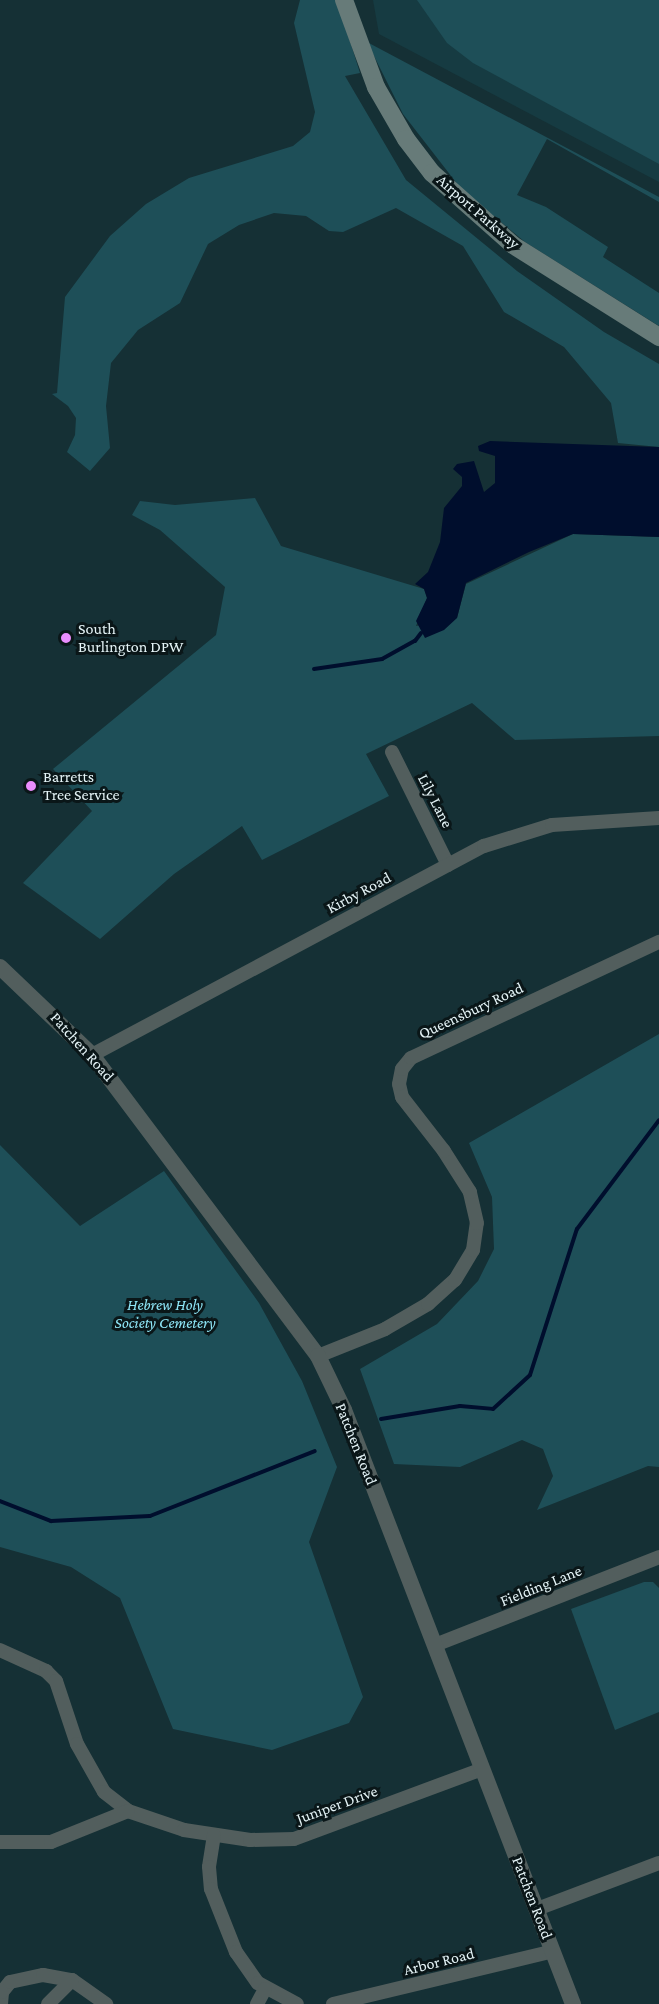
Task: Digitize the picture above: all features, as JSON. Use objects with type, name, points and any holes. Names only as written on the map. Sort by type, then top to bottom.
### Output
[{"type":"main road","name":"Airport Parkway","points":[[344,0],[381,96],[405,139],[432,172],[513,245],[659,337]]},
{"type":"street","name":"Lily Lane","points":[[392,752],[448,864]]},
{"type":"street","name":"Kirby Road","points":[[92,1054],[448,864],[506,838],[552,825],[659,818]]},
{"type":"street","name":"Queensbury Road","points":[[318,1356],[385,1329],[428,1304],[455,1280],[473,1250],[477,1222],[470,1192],[444,1150],[402,1097],[399,1084],[402,1069],[411,1058],[659,942]]},
{"type":"street","name":"Patchen Road","points":[[0,967],[92,1054],[318,1356],[344,1410],[573,2004]]},
{"type":"street","name":"Fielding Lane","points":[[435,1645],[659,1557]]},
{"type":"street","name":"Juniper Drive","points":[[0,1650],[46,1671],[56,1681],[72,1733],[88,1768],[104,1792],[128,1811],[167,1825],[250,1840],[294,1839],[482,1769]]},
{"type":"street","points":[[0,1842],[51,1842],[128,1811]]},
{"type":"street","points":[[214,1835],[209,1867],[214,1900],[236,1952],[265,1989],[297,2004]]},
{"type":"street","points":[[537,1909],[659,1863]]},
{"type":"street","name":"Arbor Road","points":[[333,2004],[553,1951]]},
{"type":"street","points":[[1,2004],[4,1988],[14,1980],[43,1975],[72,1980],[106,2004]]},
{"type":"street","points":[[48,2004],[72,1980]]},
{"type":"street","points":[[257,2004],[265,1989]]},
{"type":"shaded area","points":[[373,0],[659,0],[659,182],[379,34]]},
{"type":"shaded area","points":[[490,441],[659,447],[659,537],[573,534],[529,552],[466,583],[457,618],[444,630],[425,638],[416,621],[427,598],[424,589],[415,584],[428,572],[440,542],[444,508],[462,486],[462,477],[453,469],[457,464],[474,461],[484,492],[495,483],[495,456],[479,451],[478,446]]},
{"type":"green space","points":[[300,0],[337,0],[360,73],[345,76],[406,180],[517,271],[604,332],[659,364],[659,447],[618,443],[611,403],[564,347],[504,312],[463,246],[396,208],[343,232],[329,231],[306,216],[274,213],[239,225],[208,244],[180,303],[138,330],[111,363],[106,406],[110,448],[90,471],[67,452],[75,435],[76,418],[68,406],[52,394],[57,393],[65,297],[110,236],[146,204],[189,178],[293,146],[310,132],[315,112],[294,23]]},
{"type":"green space","points":[[417,0],[659,0],[659,164],[473,63],[447,43]]},
{"type":"green space","points":[[367,42],[659,197],[659,202],[547,139],[517,195],[546,207],[608,247],[603,257],[659,293],[659,326],[525,242],[462,190],[403,114]]},
{"type":"green space","points":[[255,498],[281,546],[424,589],[427,598],[416,626],[457,618],[466,584],[573,534],[659,537],[659,736],[515,740],[472,703],[366,754],[389,796],[262,860],[242,826],[174,874],[100,939],[23,883],[92,811],[53,769],[216,635],[225,587],[160,530],[132,515],[140,501],[175,505]]},
{"type":"green space","points":[[659,1034],[659,1467],[648,1466],[537,1510],[553,1476],[543,1449],[522,1440],[460,1467],[394,1464],[360,1369],[437,1324],[478,1281],[494,1249],[492,1197],[469,1143]]},
{"type":"green space","name":"Hebrew Holy Society Cemetery","points":[[0,1145],[80,1226],[164,1171],[259,1303],[302,1381],[337,1467],[309,1542],[363,1697],[349,1723],[272,1750],[173,1729],[120,1598],[71,1567],[0,1547]]},
{"type":"green space","points":[[644,1582],[653,1582],[659,1588],[659,1712],[615,1730],[571,1609]]},
{"type":"waterway","points":[[314,669],[382,659],[415,641],[421,633]]},
{"type":"waterway","points":[[381,1419],[460,1406],[493,1409],[530,1375],[577,1229],[659,1120]]},
{"type":"waterway","points":[[0,1501],[51,1521],[150,1516],[315,1451]]},
{"type":"place","name":"South Burlington DPW","points":[[66,638]]},
{"type":"place","name":"Barretts Tree Service","points":[[31,786]]}]
